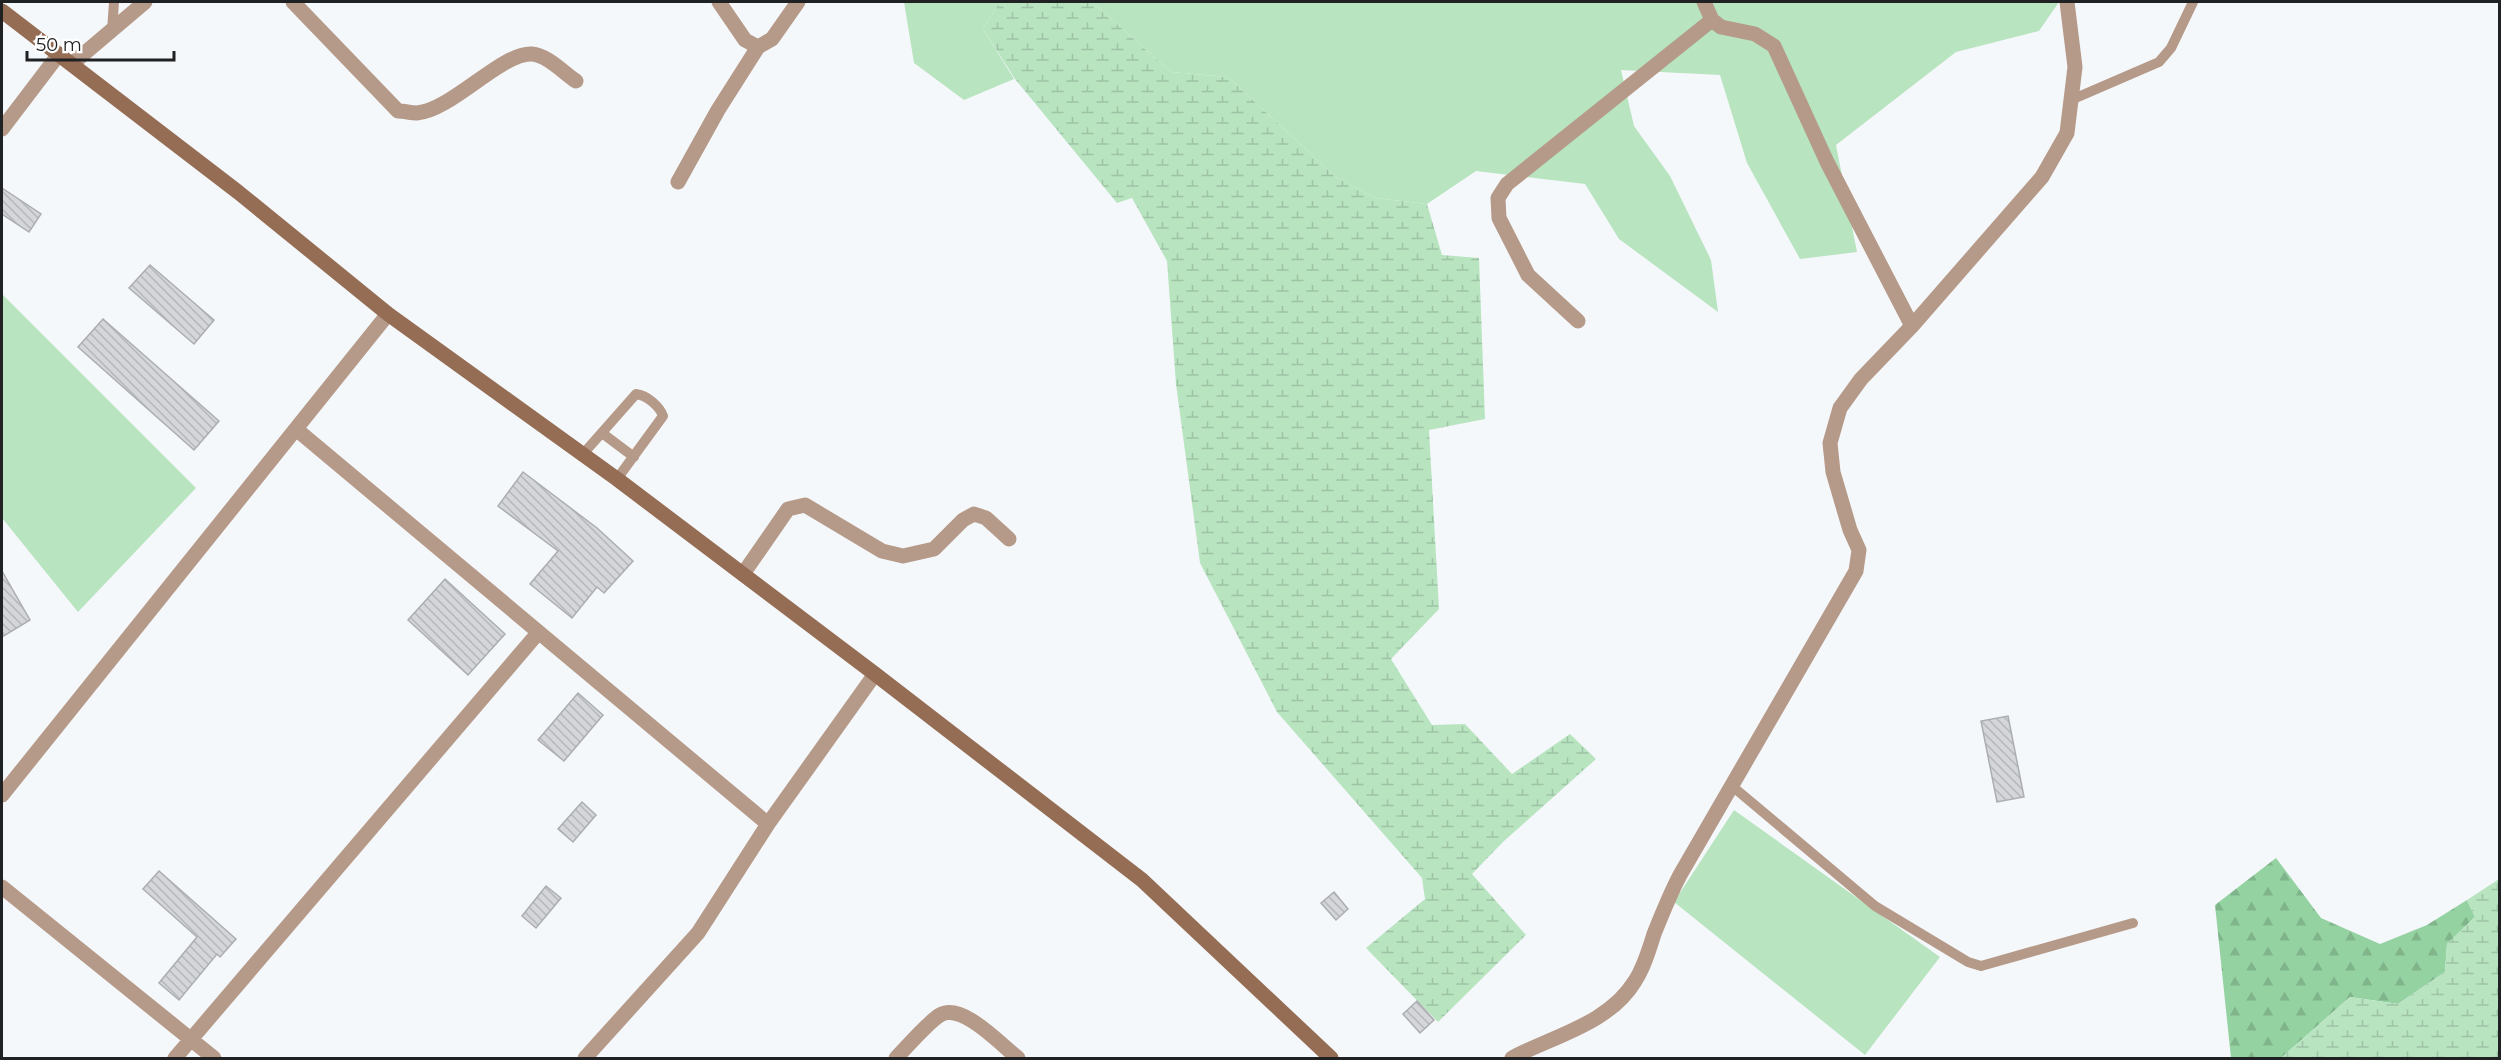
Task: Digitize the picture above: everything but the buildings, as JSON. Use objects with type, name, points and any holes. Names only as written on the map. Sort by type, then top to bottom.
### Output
[{"type":"street","points":[[73,63],[145,2]]},
{"type":"street","points":[[293,2],[398,111],[417,113],[444,103],[515,57],[533,54],[576,81]]},
{"type":"street","points":[[719,2],[745,40],[758,47]]},
{"type":"street","points":[[678,182],[718,110],[758,47],[772,39],[798,2]]},
{"type":"street","points":[[1704,2],[1712,20],[1721,27],[1755,34],[1774,46],[1827,162],[1912,326]]},
{"type":"street","points":[[1512,1059],[1587,1024],[1627,993],[1636,980],[1665,905],[1680,875],[1856,571],[1858,550],[1833,472],[1830,443],[1840,408],[1846,398],[2042,177],[2067,133],[2075,67],[2067,2]]},
{"type":"street","points":[[2,11],[73,63],[388,314],[617,479],[1142,880],[1331,1059]]},
{"type":"street","points":[[1578,321],[1528,275],[1499,218],[1498,198],[1507,184],[1712,20]]},
{"type":"street","points":[[2,129],[59,54]]},
{"type":"street","points":[[2,795],[388,314]]},
{"type":"street","points":[[296,429],[768,824]]},
{"type":"street","points":[[743,574],[788,509],[805,505],[882,551],[903,556],[934,549],[963,520],[974,514],[986,518],[1009,539]]},
{"type":"street","points":[[176,1059],[538,633]]},
{"type":"street","points":[[585,1059],[699,933],[768,824],[875,674]]},
{"type":"street","points":[[2,887],[214,1059]]},
{"type":"street","points":[[896,1059],[940,1015],[953,1011],[966,1016],[1018,1059]]},
{"type":"lane","points":[[112,31],[114,2]]},
{"type":"lane","points":[[2071,100],[2160,62],[2171,48],[2193,2]]},
{"type":"lane","points":[[583,454],[636,394],[643,395],[660,410],[663,416],[617,479]]},
{"type":"lane","points":[[602,433],[634,457]]},
{"type":"lane","points":[[1732,786],[1875,906],[1968,962],[1981,966],[2133,923]]},
{"type":"green space","points":[[904,2],[1000,2],[983,29],[1014,79],[964,100],[914,63]]},
{"type":"green space","points":[[1000,2],[1092,2],[1171,72],[1228,77],[1337,178],[1376,198],[1427,204],[1442,255],[1479,258],[1485,419],[1429,430],[1439,609],[1391,659],[1432,725],[1465,724],[1512,774],[1570,734],[1596,759],[1504,841],[1472,874],[1526,935],[1438,1022],[1366,948],[1425,899],[1422,878],[1277,712],[1200,563],[1176,384],[1167,261],[1132,198],[1117,203],[1015,79],[983,29]]},
{"type":"green space","points":[[1092,2],[2059,2],[2039,31],[1956,52],[1836,145],[1857,252],[1800,259],[1747,163],[1720,75],[1621,70],[1634,126],[1670,176],[1711,260],[1718,312],[1619,239],[1585,184],[1476,171],[1427,204],[1376,198],[1337,178],[1228,77],[1171,72]]},
{"type":"green space","points":[[2,294],[196,488],[78,612],[2,518]]},
{"type":"green space","points":[[1734,810],[1940,957],[1865,1055],[1674,902]]},
{"type":"green space","points":[[2276,858],[2321,918],[2380,944],[2427,925],[2467,900],[2475,917],[2447,944],[2445,972],[2398,1004],[2350,997],[2281,1058],[2231,1058],[2215,905]]},
{"type":"green space","points":[[2499,879],[2499,1058],[2281,1058],[2350,997],[2398,1004],[2445,972],[2447,944],[2475,917],[2467,900]]}]
